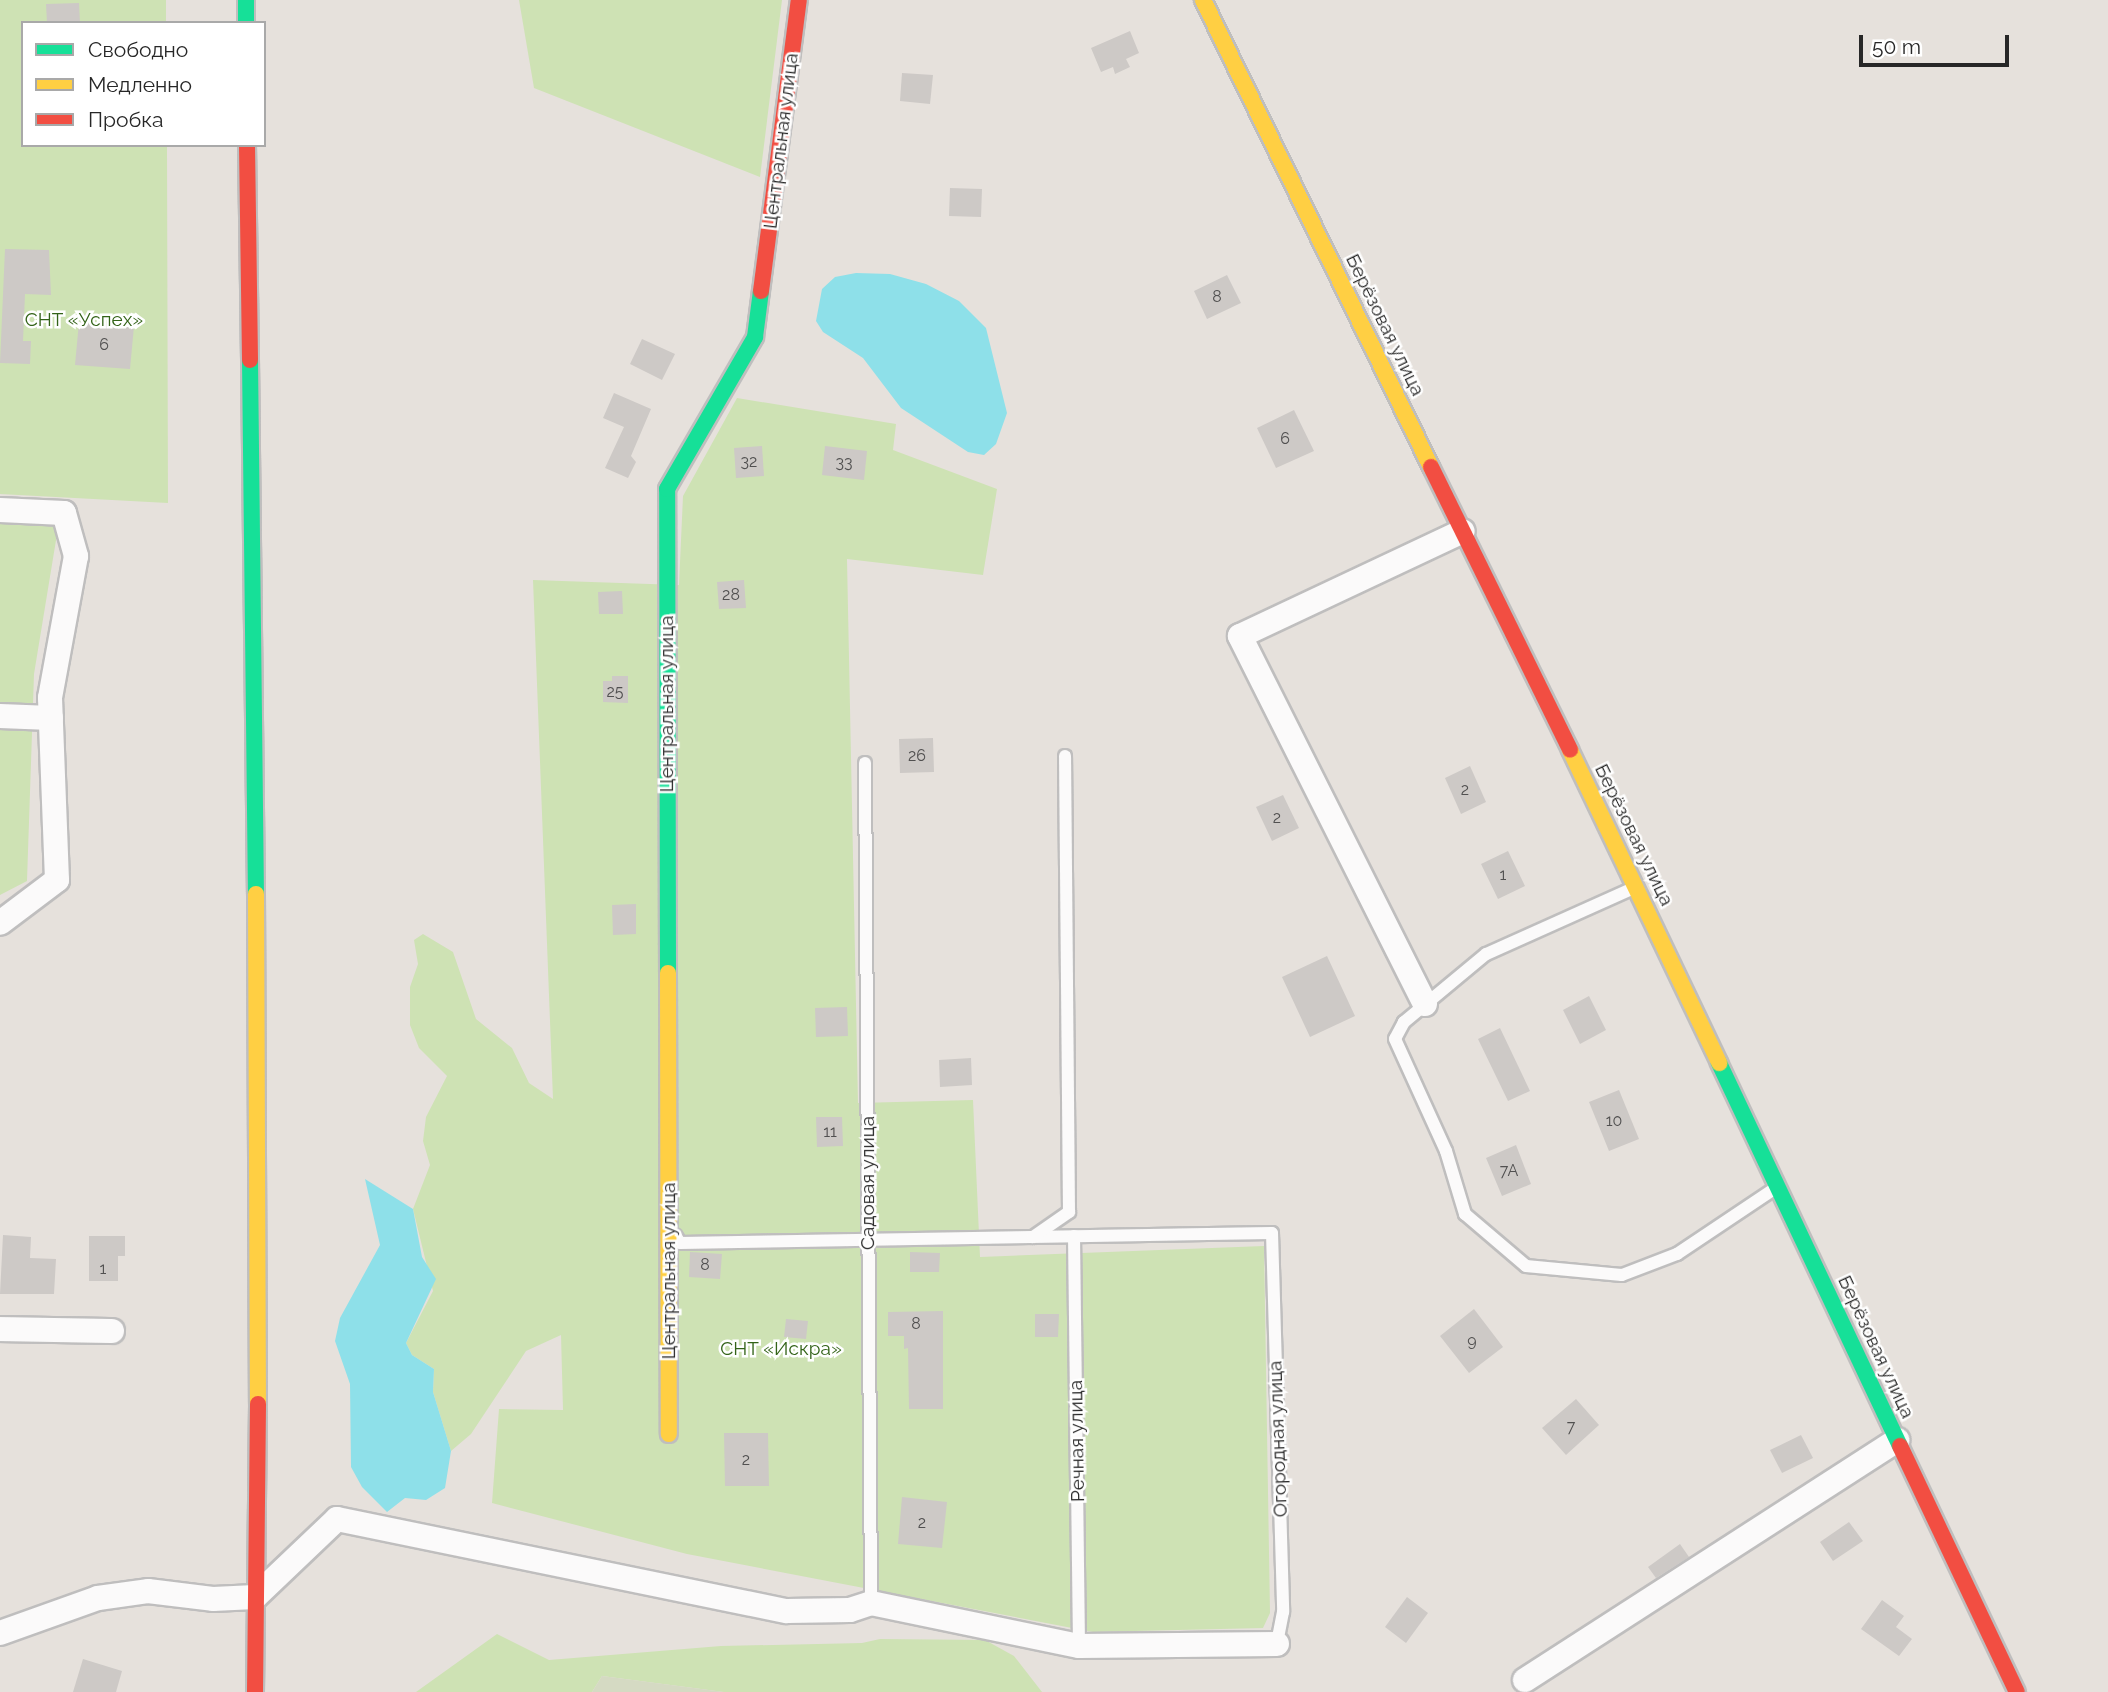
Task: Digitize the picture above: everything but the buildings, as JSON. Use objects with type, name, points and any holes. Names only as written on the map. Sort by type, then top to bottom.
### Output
[{"type":"street","points":[[246,0],[246,21]]},
{"type":"street","name":"Центральная улица","points":[[669,1434],[667,489],[755,337],[799,0]]},
{"type":"street","name":"Берёзовая улица","points":[[1203,0],[1636,887],[2017,1692]]},
{"type":"street","points":[[247,147],[260,1200],[255,1692]]},
{"type":"street","points":[[0,510],[64,513],[76,556],[50,698],[57,880],[0,923]]},
{"type":"street","points":[[1425,1004],[1240,636],[1463,531]]},
{"type":"street","points":[[0,716],[51,718]]},
{"type":"street","points":[[0,1329],[112,1331]]},
{"type":"street","points":[[1525,1680],[1896,1440]]},
{"type":"street","points":[[0,1633],[97,1598],[148,1591],[212,1599],[255,1597],[337,1519],[787,1611],[850,1610],[871,1603],[1079,1646],[1277,1644]]},
{"type":"lane","points":[[1033,1237],[1069,1212],[1065,756]]},
{"type":"lane","name":"Садовая улица","points":[[865,763],[871,1603]]},
{"type":"lane","points":[[1636,887],[1486,954],[1404,1022],[1395,1039],[1446,1152],[1465,1214],[1527,1266],[1622,1276],[1677,1254],[1777,1187]]},
{"type":"lane","points":[[669,1224],[680,1243],[1074,1236]]},
{"type":"lane","name":"Огородная улица","points":[[1074,1236],[1272,1233],[1283,1612],[1277,1644]]},
{"type":"lane","name":"Речная улица","points":[[1074,1236],[1079,1646]]},
{"type":"green space","name":"СНТ «Успех»","points":[[0,0],[166,0],[166,21],[21,21],[21,147],[167,147],[168,503],[0,494]]},
{"type":"green space","points":[[519,0],[782,0],[760,177],[534,88]]},
{"type":"green space","name":"СНТ «Искра»","points":[[737,398],[896,424],[893,450],[997,489],[983,575],[847,559],[858,1103],[973,1100],[980,1257],[1264,1246],[1270,1613],[1263,1628],[1093,1632],[687,1554],[492,1503],[499,1409],[563,1410],[561,1335],[526,1351],[471,1434],[451,1451],[433,1392],[434,1369],[412,1355],[406,1343],[433,1291],[413,1209],[430,1165],[423,1141],[426,1117],[447,1076],[419,1048],[410,1025],[410,987],[418,964],[414,940],[423,934],[453,952],[476,1019],[512,1048],[529,1083],[553,1099],[533,580],[679,585],[683,496]]},
{"type":"green space","points":[[0,520],[59,522],[34,674],[27,881],[0,895]]},
{"type":"green space","points":[[497,1634],[549,1660],[721,1646],[862,1643],[880,1639],[985,1640],[1014,1656],[1042,1692],[724,1692],[602,1676],[592,1692],[416,1692]]},
{"type":"green space","points":[[602,1676],[724,1692],[592,1692]]},
{"type":"water","points":[[856,273],[890,274],[926,284],[959,301],[986,328],[1007,413],[996,444],[984,455],[968,452],[901,408],[863,358],[823,332],[816,321],[822,289],[835,277]]},
{"type":"water","points":[[365,1179],[413,1209],[422,1257],[436,1279],[406,1343],[412,1355],[434,1369],[433,1392],[451,1451],[445,1488],[426,1500],[405,1498],[387,1512],[362,1487],[351,1467],[350,1384],[335,1341],[340,1318],[380,1245]]},
{"type":"traffic: fast","points":[[246,0],[246,21]]},
{"type":"traffic: fast","points":[[668,973],[667,489],[755,337],[761,291]]},
{"type":"traffic: fast","points":[[250,360],[256,894]]},
{"type":"traffic: fast","points":[[1719,1063],[1900,1446]]},
{"type":"traffic: slow","points":[[1203,0],[1431,467]]},
{"type":"traffic: slow","points":[[1570,750],[1719,1063]]},
{"type":"traffic: slow","points":[[256,894],[258,1404]]},
{"type":"traffic: slow","points":[[668,973],[669,1434]]},
{"type":"traffic: jam","points":[[761,291],[799,0]]},
{"type":"traffic: jam","points":[[247,147],[250,360]]},
{"type":"traffic: jam","points":[[1431,467],[1570,750]]},
{"type":"traffic: jam","points":[[255,1692],[258,1404]]},
{"type":"traffic: jam","points":[[1900,1446],[2017,1692]]}]
